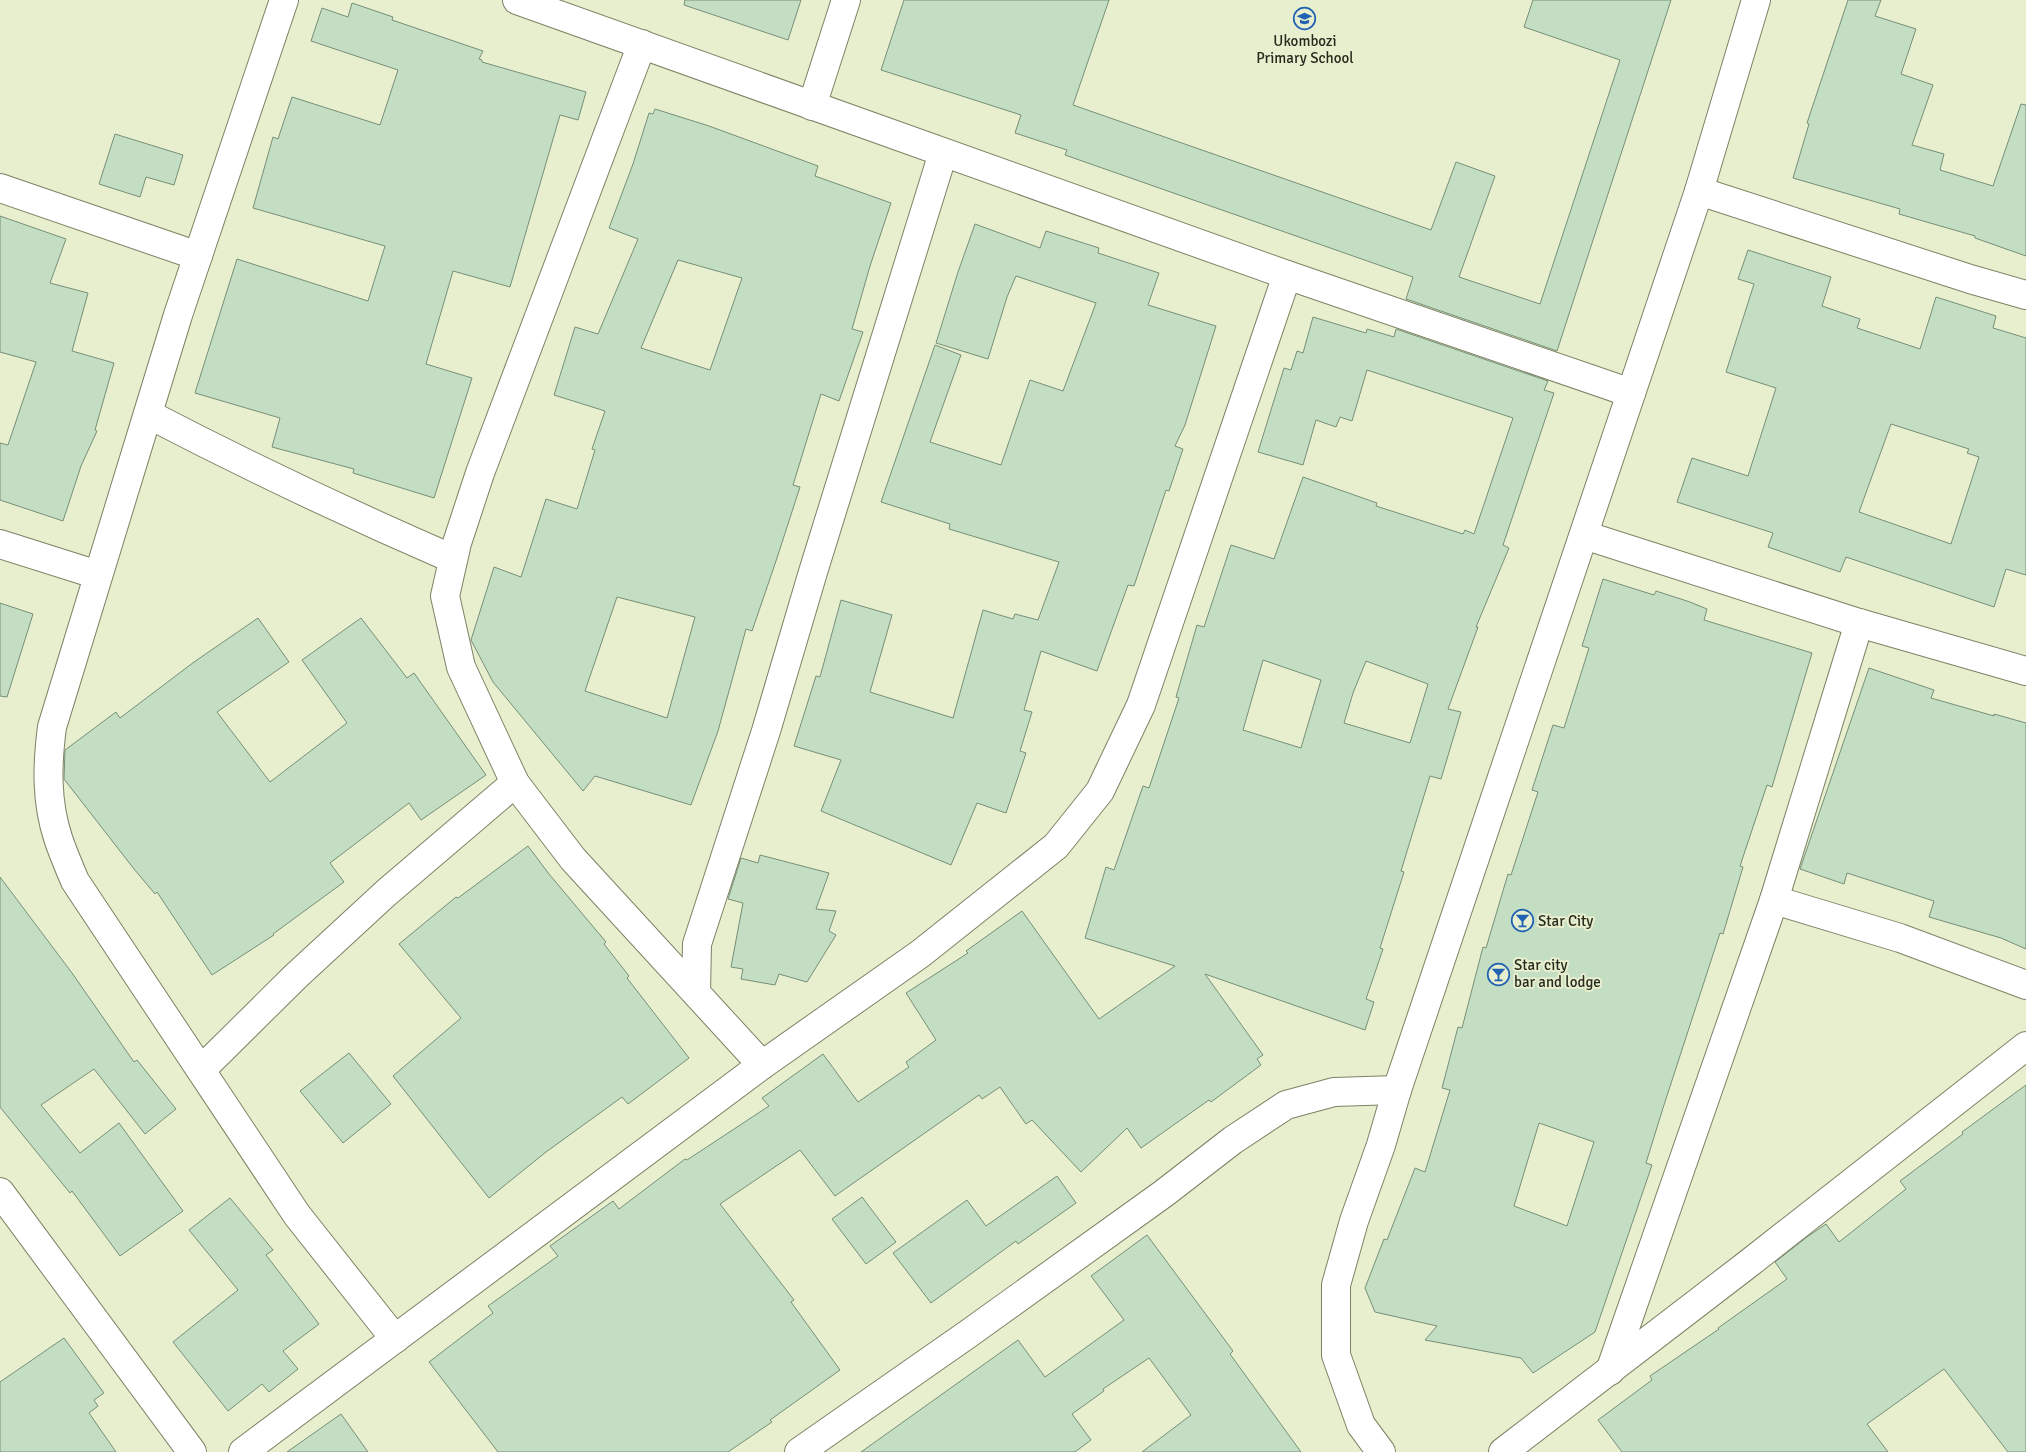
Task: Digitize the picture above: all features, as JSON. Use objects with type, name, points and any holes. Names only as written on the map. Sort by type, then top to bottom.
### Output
[{"type":"street","points":[[284,0],[198,256],[52,727],[47,759],[48,794],[58,837],[75,881],[297,1215],[395,1339]]},
{"type":"street","points":[[516,0],[1287,275],[1631,393]]},
{"type":"street","points":[[812,106],[846,0]]},
{"type":"street","points":[[1380,1452],[1361,1425],[1336,1355],[1336,1285],[1354,1220],[1381,1145],[1397,1090],[1699,191],[1756,0]]},
{"type":"street","points":[[642,44],[480,473],[456,543],[445,596],[460,667],[515,783],[573,859],[762,1065]]},
{"type":"street","points":[[696,992],[697,944],[766,731],[810,581],[943,153]]},
{"type":"street","points":[[0,188],[198,256]]},
{"type":"street","points":[[1699,191],[1970,279],[2026,294]]},
{"type":"street","points":[[243,1452],[762,1065],[920,954],[1056,846],[1100,790],[1141,705],[1287,275]]},
{"type":"street","points":[[148,414],[228,456],[327,503],[453,559]]},
{"type":"street","points":[[1584,535],[1859,623],[2026,672]]},
{"type":"street","points":[[0,544],[98,575]]},
{"type":"street","points":[[1610,1371],[1774,900],[1859,623]]},
{"type":"street","points":[[201,1070],[296,976],[386,893],[515,783]]},
{"type":"street","points":[[1774,900],[1900,938],[2026,985]]},
{"type":"street","points":[[1503,1452],[1610,1371],[2026,1046]]},
{"type":"street","points":[[799,1452],[1163,1194],[1233,1140],[1286,1105],[1334,1092],[1397,1090]]},
{"type":"street","points":[[0,1192],[192,1452]]},
{"type":"building","points":[[685,0],[801,0],[788,40],[684,5]]},
{"type":"building","points":[[904,0],[1109,0],[1073,105],[1431,230],[1456,162],[1495,176],[1459,277],[1540,304],[1620,60],[1524,27],[1533,0],[1671,0],[1557,351],[1406,299],[1413,277],[1065,155],[1067,150],[1015,133],[1021,115],[881,70]]},
{"type":"building","points":[[1848,0],[1881,0],[1875,16],[1916,29],[1901,74],[1933,85],[1912,145],[1944,154],[1940,170],[1993,186],[2021,104],[2026,105],[2026,256],[1975,238],[1975,236],[1899,214],[1900,209],[1793,178],[1809,124],[1807,123]]},
{"type":"building","points":[[352,3],[393,17],[392,20],[483,51],[479,59],[482,62],[586,92],[578,120],[560,115],[510,287],[453,271],[426,364],[472,378],[434,498],[353,473],[354,469],[272,447],[280,418],[195,393],[237,259],[368,301],[385,246],[253,208],[273,137],[278,139],[292,97],[380,125],[398,70],[311,41],[322,8],[348,17]]},
{"type":"building","points":[[655,109],[709,126],[818,166],[815,176],[891,203],[852,329],[863,332],[839,401],[821,394],[793,485],[800,487],[752,631],[746,629],[718,731],[691,805],[595,776],[583,791],[493,682],[471,640],[494,567],[521,577],[546,499],[577,509],[595,450],[592,449],[605,411],[554,395],[575,327],[598,334],[638,239],[609,228],[633,164],[649,113],[653,114]],"holes":[[[678,260],[742,278],[710,370],[641,348]],[[617,597],[695,617],[667,718],[585,691]]]},
{"type":"building","points":[[115,134],[183,155],[174,185],[146,177],[140,197],[99,184]]},
{"type":"building","points":[[0,216],[66,239],[50,283],[88,293],[72,351],[114,363],[95,430],[97,431],[81,466],[63,521],[0,500],[0,443],[8,445],[36,362],[0,352]]},
{"type":"building","points":[[975,224],[1040,248],[1046,231],[1099,248],[1098,253],[1159,273],[1148,305],[1216,326],[1185,425],[1175,446],[1183,449],[1169,491],[1166,490],[1134,586],[1128,585],[1097,671],[1041,651],[1024,710],[1032,712],[1020,751],[1026,753],[1006,813],[977,803],[951,865],[821,811],[841,760],[794,746],[816,676],[820,677],[841,600],[892,615],[870,692],[953,718],[983,610],[1013,619],[1015,614],[1038,620],[1059,562],[949,529],[950,524],[881,502],[935,345],[961,355],[930,442],[1001,465],[1030,380],[1063,391],[1096,303],[1016,276],[1007,297],[988,359],[936,343]]},
{"type":"building","points":[[1748,250],[1831,277],[1822,306],[1860,319],[1857,328],[1920,349],[1936,297],[1996,316],[1993,328],[2026,338],[2026,575],[2006,569],[1994,607],[1846,557],[1840,572],[1768,547],[1773,533],[1677,502],[1692,458],[1748,476],[1776,388],[1726,372],[1754,284],[1738,279]],"holes":[[[1891,424],[1969,449],[1967,453],[1979,457],[1951,544],[1859,512]]]},
{"type":"building","points":[[1313,317],[1366,333],[1367,329],[1394,337],[1396,329],[1548,381],[1544,390],[1554,393],[1503,545],[1509,548],[1476,627],[1478,627],[1448,709],[1461,712],[1441,779],[1430,776],[1401,871],[1404,872],[1380,948],[1383,949],[1366,999],[1374,1002],[1365,1030],[1205,974],[1263,1055],[1257,1059],[1261,1065],[1211,1102],[1209,1100],[1141,1148],[1127,1128],[1081,1172],[1032,1120],[1026,1124],[1000,1087],[982,1099],[979,1095],[835,1196],[800,1150],[720,1204],[794,1300],[791,1302],[840,1370],[770,1420],[772,1422],[728,1452],[498,1452],[429,1362],[493,1313],[488,1306],[558,1256],[550,1246],[613,1201],[619,1209],[685,1159],[687,1160],[769,1106],[762,1098],[823,1054],[858,1102],[909,1067],[906,1062],[936,1040],[906,993],[968,953],[966,951],[1022,911],[1099,1019],[1175,966],[1085,938],[1106,867],[1114,870],[1143,786],[1149,788],[1179,698],[1176,697],[1197,625],[1204,627],[1231,545],[1274,559],[1303,477],[1377,503],[1376,506],[1463,534],[1465,530],[1474,534],[1513,418],[1367,370],[1352,421],[1340,417],[1336,427],[1316,420],[1303,465],[1258,452],[1284,368],[1291,370],[1297,351],[1303,353]],"holes":[[[1263,660],[1321,680],[1301,748],[1243,730]],[[1366,661],[1428,684],[1410,743],[1344,723],[1353,693]]]},
{"type":"building","points":[[1603,579],[1654,595],[1656,591],[1690,602],[1707,609],[1704,620],[1812,653],[1772,787],[1767,785],[1740,866],[1743,867],[1723,934],[1720,933],[1646,1163],[1652,1165],[1595,1332],[1533,1373],[1521,1358],[1425,1340],[1437,1326],[1375,1312],[1365,1288],[1384,1239],[1387,1240],[1415,1168],[1425,1172],[1450,1090],[1442,1088],[1458,1027],[1462,1028],[1483,947],[1486,948],[1508,874],[1511,875],[1538,792],[1532,790],[1553,725],[1564,728],[1589,648],[1582,646]],"holes":[[[1539,1123],[1594,1142],[1567,1226],[1514,1206]]]},
{"type":"building","points":[[0,603],[33,614],[7,697],[0,696]]},
{"type":"building","points":[[258,618],[289,662],[217,712],[270,782],[347,723],[302,660],[361,618],[407,678],[414,673],[486,775],[421,820],[409,803],[330,863],[344,882],[274,935],[212,975],[157,892],[155,894],[134,869],[64,779],[65,750],[116,712],[120,718],[194,662]]},
{"type":"building","points":[[1869,668],[1934,690],[1931,698],[2026,723],[2026,949],[2001,938],[1929,917],[1934,901],[1847,873],[1844,884],[1800,869]]},
{"type":"building","points":[[528,846],[606,942],[604,944],[629,976],[627,978],[689,1058],[628,1104],[622,1097],[546,1152],[489,1198],[393,1076],[461,1018],[399,944],[456,897],[458,898]]},
{"type":"building","points":[[760,855],[829,873],[816,909],[836,911],[829,931],[836,935],[807,982],[779,974],[775,985],[741,979],[743,969],[731,967],[743,903],[728,899],[741,858],[758,863]]},
{"type":"building","points":[[0,877],[72,973],[134,1062],[137,1060],[176,1109],[145,1134],[94,1069],[41,1105],[80,1153],[119,1123],[183,1211],[120,1256],[72,1191],[70,1193],[0,1107]]},
{"type":"building","points":[[349,1053],[391,1104],[343,1143],[300,1091]]},
{"type":"building","points":[[2026,1085],[2026,1452],[2008,1452],[1944,1369],[1867,1424],[1888,1452],[1622,1452],[1598,1420],[1652,1380],[1650,1376],[1719,1329],[1787,1279],[1775,1262],[1826,1224],[1839,1242],[1906,1189],[1900,1181]]},
{"type":"building","points":[[1057,1176],[1076,1203],[1018,1244],[1016,1241],[931,1303],[893,1253],[967,1200],[986,1226]]},
{"type":"building","points":[[862,1197],[896,1242],[866,1264],[832,1219]]},
{"type":"building","points":[[230,1198],[273,1250],[266,1255],[319,1324],[283,1351],[298,1369],[269,1392],[262,1384],[228,1411],[173,1342],[238,1290],[189,1230]]},
{"type":"building","points":[[1147,1235],[1233,1351],[1230,1354],[1301,1452],[1142,1452],[1191,1415],[1149,1358],[1103,1389],[1104,1391],[1072,1414],[1091,1440],[1075,1452],[861,1452],[1018,1340],[1045,1377],[1124,1320],[1091,1276]]},
{"type":"building","points":[[64,1338],[104,1393],[94,1400],[98,1406],[89,1413],[116,1452],[0,1452],[0,1382]]},
{"type":"building","points":[[341,1414],[368,1452],[287,1452]]},
{"type":"place","name":"Ukombozi Primary School","points":[[1305,18]]},
{"type":"place","name":"Star City","points":[[1522,921]]},
{"type":"place","name":"Star city bar and lodge","points":[[1498,974]]}]
